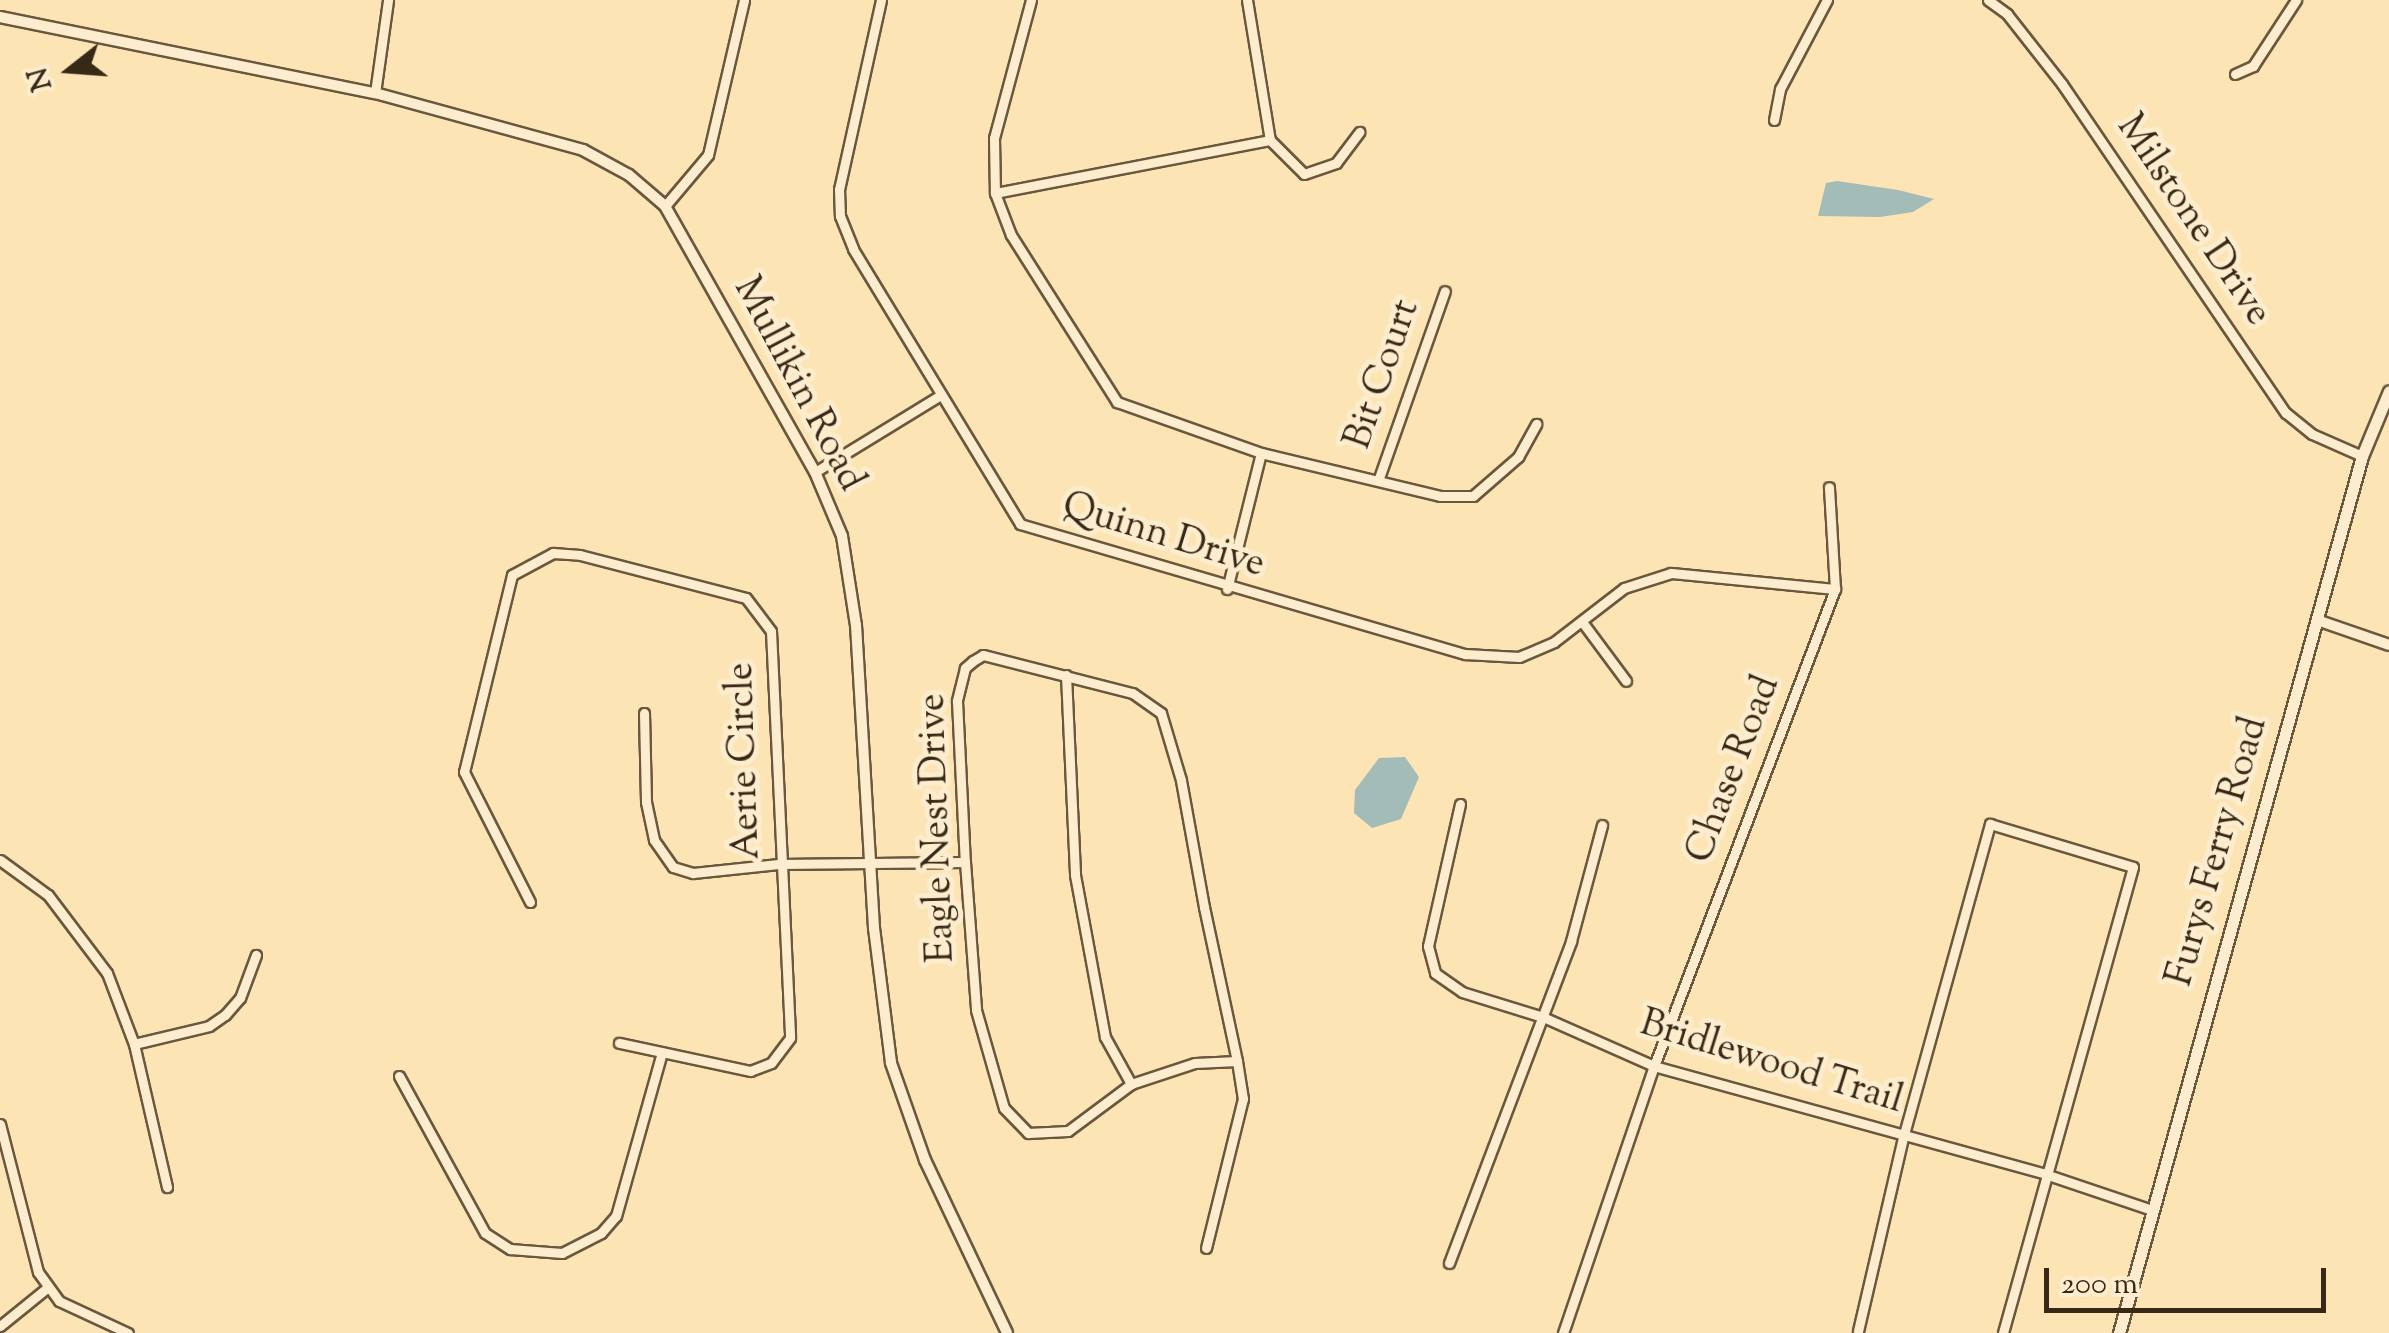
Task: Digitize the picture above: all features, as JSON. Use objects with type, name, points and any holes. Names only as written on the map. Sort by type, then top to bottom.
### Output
[{"type":"main road","name":"Furys Ferry Road","points":[[2119,1333],[2148,1209],[2362,456],[2389,392]]},
{"type":"street","points":[[375,93],[388,0]]},
{"type":"street","points":[[665,206],[708,155],[744,0]]},
{"type":"street","name":"Quinn Drive","points":[[881,0],[839,189],[840,216],[940,396],[1020,524],[1227,589],[1466,654],[1519,657],[1583,623],[1624,588],[1670,573],[1835,589]]},
{"type":"street","points":[[1031,0],[994,138],[995,193],[1011,235],[1104,389],[1117,402],[1261,452],[1440,496],[1473,496],[1518,458],[1536,424]]},
{"type":"street","points":[[1247,0],[1270,140],[1304,174],[1336,163],[1358,132]]},
{"type":"street","points":[[1774,120],[1780,89],[1827,0]]},
{"type":"street","name":"Milstone Drive","points":[[1988,0],[2007,14],[2062,84],[2286,413],[2312,434],[2362,456]]},
{"type":"street","points":[[2235,74],[2253,66],[2296,0]]},
{"type":"street","name":"Mullikin Road","points":[[0,17],[375,93],[583,150],[629,175],[665,206],[815,472],[842,536],[856,625],[883,1018],[900,1098],[1007,1333]]},
{"type":"street","points":[[995,193],[1270,140]]},
{"type":"street","name":"Bit Court","points":[[1379,478],[1445,291]]},
{"type":"street","points":[[815,472],[940,396]]},
{"type":"street","points":[[1227,589],[1261,452]]},
{"type":"street","name":"Chase Road","points":[[1563,1333],[1654,1066],[1835,589],[1829,488]]},
{"type":"street","name":"Aerie Circle","points":[[530,902],[464,772],[512,575],[553,554],[746,598],[771,631],[790,1038],[772,1063],[750,1070],[618,1043]]},
{"type":"street","points":[[2317,620],[2389,645]]},
{"type":"street","points":[[1583,623],[1626,681]]},
{"type":"street","name":"Eagle Nest Drive","points":[[1206,1248],[1241,1118],[1237,1061],[1182,780],[1161,713],[1132,692],[983,655],[965,668],[958,701],[965,862],[976,1010],[1004,1108],[1028,1134],[1068,1131],[1131,1084],[1194,1063],[1237,1061]]},
{"type":"street","points":[[1066,675],[1075,875],[1106,1036],[1131,1084]]},
{"type":"street","points":[[644,713],[646,802],[663,856],[693,873],[779,864],[965,862]]},
{"type":"street","name":"Bridlewood Trail","points":[[1460,804],[1430,931],[1435,973],[1462,992],[1543,1017],[1654,1066],[2044,1174],[2148,1209]]},
{"type":"street","points":[[1858,1331],[1904,1134],[1990,824],[2133,867],[2044,1174],[2003,1333]]},
{"type":"street","points":[[1449,1263],[1543,1017],[1602,825]]},
{"type":"street","points":[[0,860],[48,895],[91,946],[134,1044],[167,1186]]},
{"type":"street","points":[[134,1044],[208,1026],[225,1016],[240,998],[256,955]]},
{"type":"street","points":[[399,1076],[485,1232],[510,1249],[562,1253],[601,1232],[616,1216],[662,1052]]},
{"type":"street","points":[[0,1124],[38,1272],[59,1301],[128,1333]]},
{"type":"street","points":[[0,1326],[48,1287]]},
{"type":"water","points":[[1837,181],[1934,199],[1913,212],[1880,217],[1818,216],[1826,183]]},
{"type":"water","points":[[1405,757],[1419,777],[1401,819],[1372,828],[1354,813],[1355,790],[1379,758]]}]
